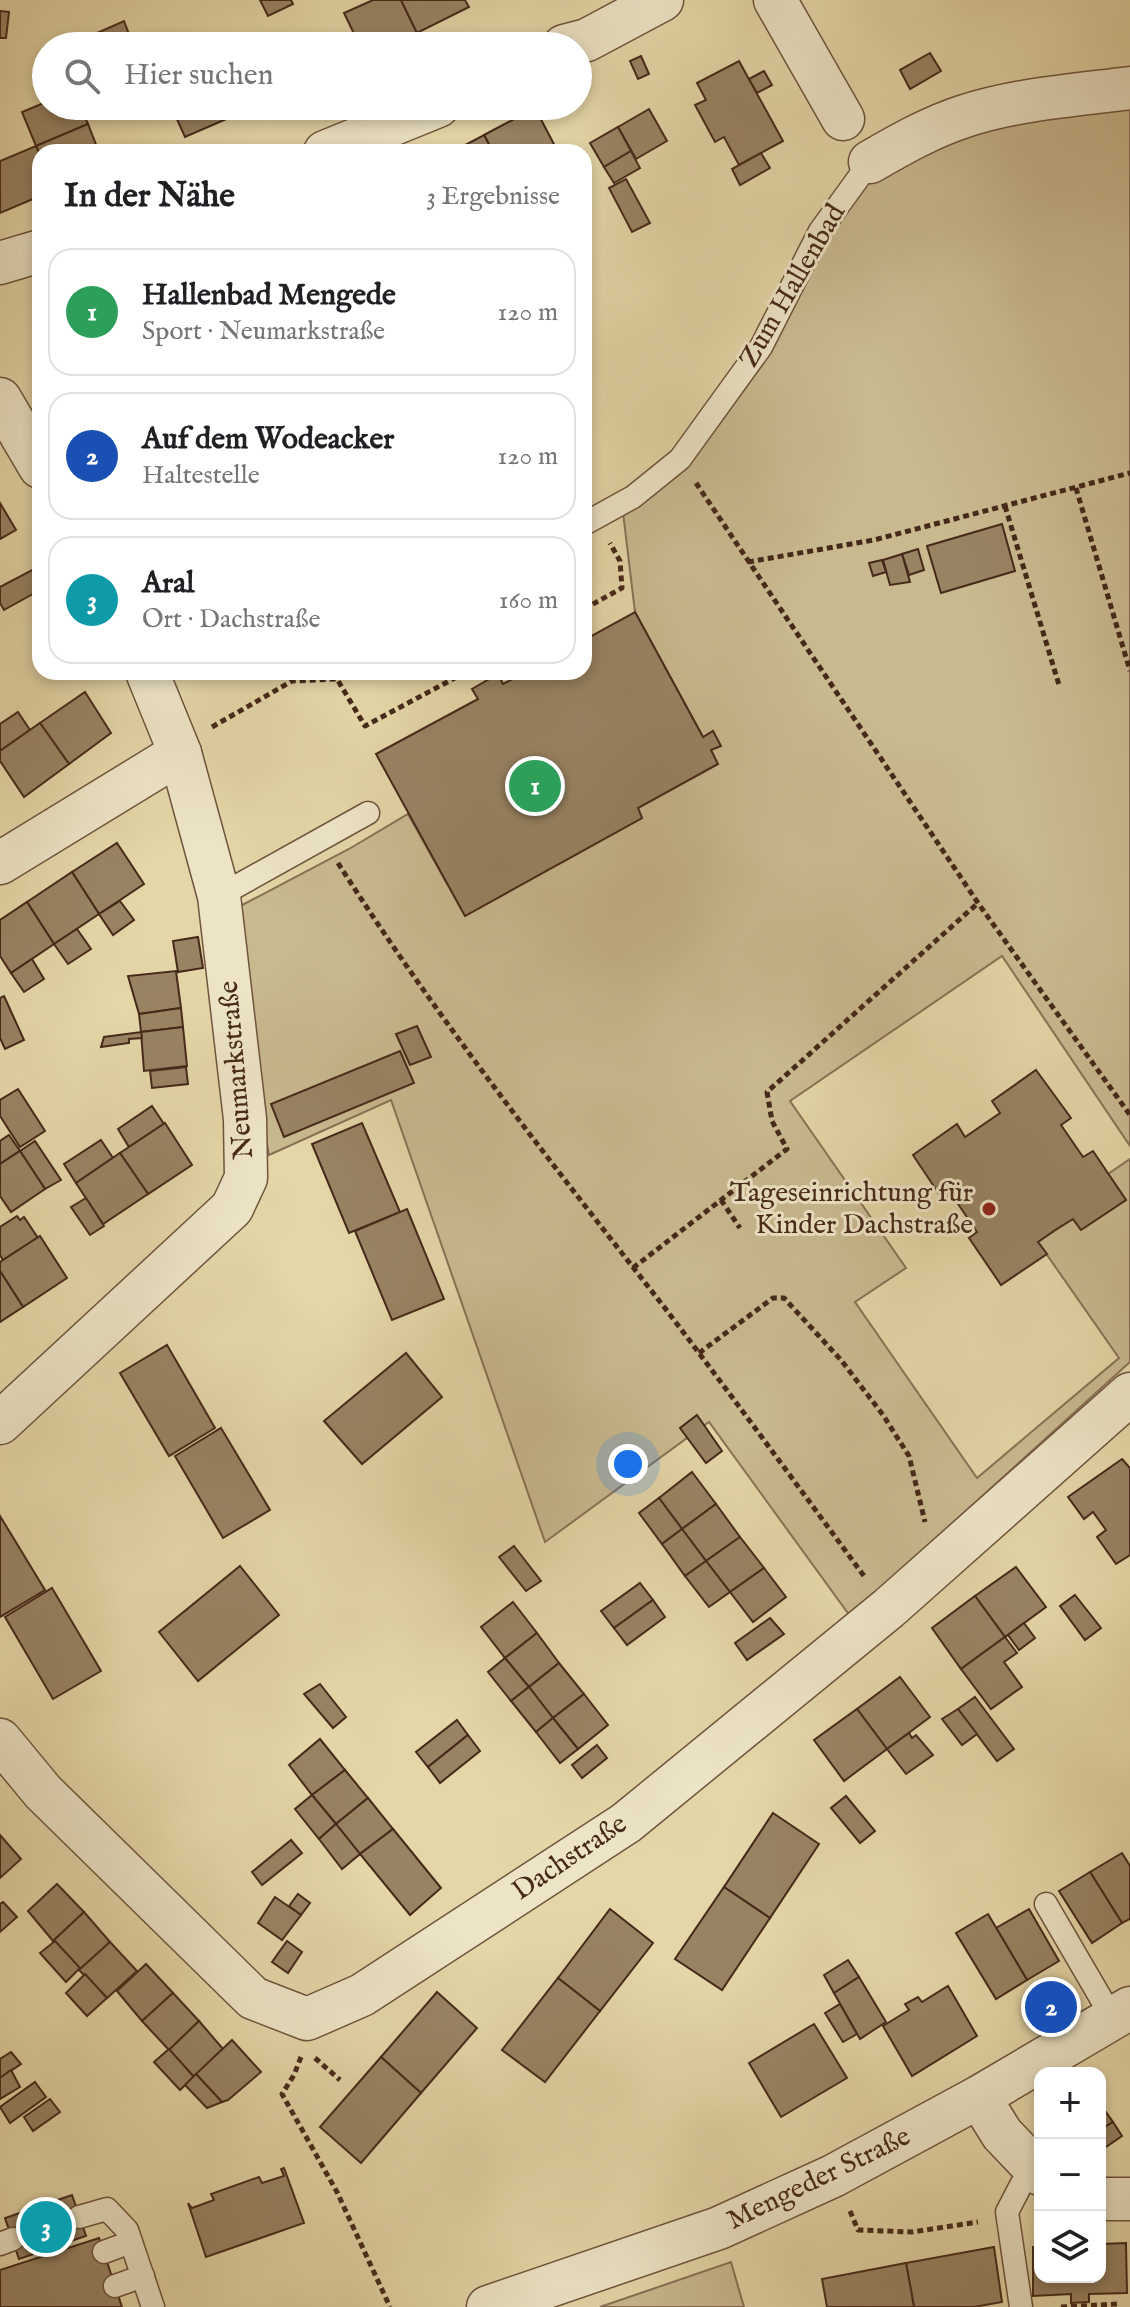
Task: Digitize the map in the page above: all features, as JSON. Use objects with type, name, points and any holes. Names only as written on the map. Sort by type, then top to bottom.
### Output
[{"type":"street","points":[[592,37],[662,0]]},
{"type":"street","points":[[775,0],[843,119]]},
{"type":"street","name":"Zum Hallenbad","points":[[870,162],[916,136],[966,116],[1029,101],[1130,88]]},
{"type":"street","points":[[345,144],[404,120]]},
{"type":"street","points":[[0,263],[32,253]]},
{"type":"street","points":[[0,399],[32,453]]},
{"type":"street","name":"Neumarkstraße","points":[[0,1423],[232,1208],[246,1178],[245,1119],[219,896],[180,753],[150,680]]},
{"type":"street","points":[[0,863],[180,753]]},
{"type":"street","name":"Dachstraße","points":[[0,1740],[43,1792],[253,1998],[307,2019],[362,1995],[626,1823],[889,1608],[1130,1394]]},
{"type":"street","name":"Mengeder Straße","points":[[488,2307],[719,2228],[833,2176],[979,2097],[1122,2014]]},
{"type":"street","points":[[979,2097],[1002,2134],[1034,2168]]},
{"type":"street","points":[[1106,2199],[1130,2199]]},
{"type":"lane","name":"Zum Hallenbad","points":[[592,520],[633,497],[680,459],[761,347],[820,231],[870,162]]},
{"type":"lane","points":[[219,896],[368,813]]},
{"type":"lane","points":[[1046,1904],[1122,2014]]},
{"type":"lane","points":[[1021,2307],[1007,2212],[1021,2185],[1034,2174]]},
{"type":"lane","points":[[79,2217],[107,2209],[127,2230],[153,2307]]},
{"type":"lane","points":[[104,2252],[131,2242]]},
{"type":"lane","points":[[115,2286],[143,2276]]},
{"type":"path","points":[[748,562],[874,540],[1130,473]]},
{"type":"path","points":[[1075,488],[1130,671]]},
{"type":"path","points":[[709,502],[978,903],[1130,1115]]},
{"type":"path","points":[[1005,506],[1059,685]]},
{"type":"path","points":[[592,524],[620,561],[622,588],[592,605]]},
{"type":"path","points":[[180,753],[202,733],[292,681],[314,680]]},
{"type":"path","points":[[338,680],[365,726],[451,680]]},
{"type":"path","points":[[322,838],[382,933],[472,1059],[699,1353],[889,1608]]},
{"type":"path","points":[[633,1268],[787,1149],[772,1121],[767,1092],[978,903]]},
{"type":"path","points":[[721,1200],[740,1228]]},
{"type":"path","points":[[699,1353],[773,1298],[784,1298],[841,1360],[883,1415],[909,1456],[923,1508]]},
{"type":"path","points":[[304,2049],[294,2075],[282,2094],[337,2192],[390,2307]]},
{"type":"path","points":[[844,2199],[858,2230],[912,2232],[1008,2217]]},
{"type":"path","points":[[1061,2307],[1118,2304]]},
{"type":"shaded area","points":[[1130,91],[1130,1146],[1002,956],[790,1101],[906,1268],[855,1302],[977,1478],[1119,1358],[1038,1242],[1073,1219],[1081,1230],[1126,1200],[1108,1174],[1130,1159],[1130,1362],[850,1616],[709,1422],[545,1542],[391,1100],[269,1155],[225,914],[349,849],[408,814],[465,916],[642,818],[638,808],[711,750],[713,732],[703,737],[635,612],[622,504],[680,459],[872,166],[966,116]]},
{"type":"shaded area","points":[[731,2262],[744,2307],[600,2307]]},
{"type":"building","points":[[260,0],[291,0],[293,4],[268,16]]},
{"type":"building","points":[[373,0],[401,0],[417,32],[353,32],[344,13]]},
{"type":"building","points":[[401,0],[465,0],[469,7],[419,32]]},
{"type":"building","points":[[0,11],[9,12],[6,38],[0,38]]},
{"type":"building","points":[[124,21],[128,32],[99,32]]},
{"type":"building","points":[[930,53],[941,71],[910,89],[900,70]]},
{"type":"building","points":[[641,56],[649,74],[638,79],[630,61]]},
{"type":"building","points":[[739,61],[783,141],[739,165],[724,137],[715,142],[695,105],[706,100],[697,83]]},
{"type":"building","points":[[764,71],[772,85],[757,93],[749,79]]},
{"type":"building","points":[[32,108],[32,120],[86,120],[88,124],[35,144],[22,112]]},
{"type":"building","points":[[649,109],[667,141],[636,159],[618,127]]},
{"type":"building","points":[[177,120],[224,120],[185,137]]},
{"type":"building","points":[[512,120],[541,120],[554,144],[489,144],[484,135]]},
{"type":"building","points":[[88,124],[96,144],[41,144]]},
{"type":"building","points":[[618,127],[631,151],[604,167],[590,143]]},
{"type":"building","points":[[484,135],[489,144],[467,144]]},
{"type":"building","points":[[32,148],[32,199],[0,213],[0,161]]},
{"type":"building","points":[[631,151],[640,168],[614,183],[604,167]]},
{"type":"building","points":[[761,153],[770,168],[740,185],[732,169]]},
{"type":"building","points":[[626,179],[650,223],[632,232],[609,188]]},
{"type":"building","points":[[0,503],[16,530],[0,539]]},
{"type":"building","points":[[1002,524],[1015,571],[941,593],[927,546]]},
{"type":"building","points":[[918,549],[924,570],[909,575],[902,554]]},
{"type":"building","points":[[902,554],[910,582],[890,585],[883,560]]},
{"type":"building","points":[[882,560],[886,572],[873,576],[869,563]]},
{"type":"building","points":[[32,570],[32,594],[4,610],[0,603],[0,587]]},
{"type":"building","points":[[635,612],[703,737],[713,731],[721,746],[711,750],[718,764],[638,808],[642,818],[465,916],[376,754],[478,699],[472,689],[488,680],[501,680],[503,684],[511,680],[592,680],[592,636]]},
{"type":"building","points":[[85,692],[111,733],[69,764],[40,723]]},
{"type":"building","points":[[18,712],[30,730],[0,751],[0,724]]},
{"type":"building","points":[[40,723],[69,764],[24,797],[0,761],[0,751]]},
{"type":"building","points":[[117,843],[144,884],[99,914],[72,872]]},
{"type":"building","points":[[72,872],[99,914],[54,944],[27,902]]},
{"type":"building","points":[[120,901],[134,920],[113,935],[99,914]]},
{"type":"building","points":[[27,902],[54,944],[11,973],[0,956],[0,920]]},
{"type":"building","points":[[77,929],[91,949],[68,964],[54,944]]},
{"type":"building","points":[[198,937],[203,968],[178,972],[173,941]]},
{"type":"building","points":[[32,959],[44,979],[24,992],[11,973]]},
{"type":"building","points":[[176,971],[181,1008],[139,1014],[128,976]]},
{"type":"building","points":[[4,996],[24,1040],[5,1049],[0,1038],[0,998]]},
{"type":"building","points":[[181,1008],[183,1027],[141,1032],[139,1014]]},
{"type":"building","points":[[417,1026],[431,1057],[410,1065],[396,1034]]},
{"type":"building","points":[[183,1027],[187,1066],[144,1071],[141,1032]]},
{"type":"building","points":[[141,1032],[142,1038],[129,1039],[129,1043],[101,1047],[104,1037]]},
{"type":"building","points":[[400,1051],[414,1083],[284,1137],[271,1104]]},
{"type":"building","points":[[186,1067],[188,1084],[152,1088],[150,1071]]},
{"type":"building","points":[[1036,1070],[1071,1118],[1061,1125],[1083,1157],[1093,1151],[1126,1200],[1081,1230],[1073,1219],[1055,1230],[1038,1242],[1047,1254],[1001,1285],[969,1238],[977,1232],[954,1198],[945,1203],[913,1155],[957,1124],[965,1137],[1000,1113],[992,1101]]},
{"type":"building","points":[[18,1089],[45,1131],[20,1147],[0,1116],[0,1100]]},
{"type":"building","points":[[152,1106],[164,1124],[129,1147],[118,1129]]},
{"type":"building","points":[[165,1123],[192,1165],[148,1194],[120,1153]]},
{"type":"building","points":[[362,1123],[400,1212],[349,1233],[312,1144]]},
{"type":"building","points":[[9,1135],[20,1151],[0,1164],[0,1141]]},
{"type":"building","points":[[101,1140],[113,1158],[76,1183],[64,1164]]},
{"type":"building","points":[[35,1141],[61,1180],[45,1189],[20,1151]]},
{"type":"building","points":[[20,1151],[45,1189],[11,1212],[0,1196],[0,1164]]},
{"type":"building","points":[[120,1153],[148,1194],[103,1224],[76,1183]]},
{"type":"building","points":[[86,1198],[104,1226],[90,1235],[71,1207]]},
{"type":"building","points":[[407,1209],[444,1299],[392,1320],[355,1231]]},
{"type":"building","points":[[17,1216],[20,1220],[24,1217],[38,1238],[3,1260],[0,1255],[0,1227]]},
{"type":"building","points":[[40,1236],[67,1278],[23,1307],[0,1271],[0,1262]]},
{"type":"building","points":[[0,1271],[23,1307],[0,1322]]},
{"type":"building","points":[[167,1345],[215,1428],[169,1456],[120,1373]]},
{"type":"building","points":[[406,1353],[442,1397],[362,1464],[324,1421]]},
{"type":"building","points":[[697,1415],[722,1451],[706,1463],[680,1428]]},
{"type":"building","points":[[221,1428],[270,1510],[223,1538],[175,1456]]},
{"type":"building","points":[[1122,1459],[1130,1468],[1130,1555],[1116,1564],[1097,1537],[1106,1530],[1093,1512],[1084,1519],[1068,1497]]},
{"type":"building","points":[[692,1472],[716,1504],[682,1529],[659,1498]]},
{"type":"building","points":[[659,1498],[682,1529],[662,1544],[639,1513]]},
{"type":"building","points":[[716,1504],[740,1537],[706,1561],[682,1529]]},
{"type":"building","points":[[0,1516],[45,1590],[0,1617]]},
{"type":"building","points":[[682,1529],[706,1561],[685,1576],[662,1544]]},
{"type":"building","points":[[740,1537],[764,1568],[730,1592],[706,1561]]},
{"type":"building","points":[[514,1546],[541,1581],[526,1591],[499,1557]]},
{"type":"building","points":[[706,1561],[730,1592],[709,1607],[685,1576]]},
{"type":"building","points":[[240,1566],[279,1615],[198,1681],[159,1632]]},
{"type":"building","points":[[1016,1567],[1046,1607],[1005,1637],[975,1596]]},
{"type":"building","points":[[764,1568],[786,1597],[753,1622],[730,1592]]},
{"type":"building","points":[[640,1583],[653,1600],[614,1628],[601,1611]]},
{"type":"building","points":[[52,1588],[101,1671],[53,1699],[5,1617]]},
{"type":"building","points":[[1075,1595],[1101,1628],[1085,1640],[1060,1606]]},
{"type":"building","points":[[975,1596],[1005,1637],[961,1669],[932,1628]]},
{"type":"building","points":[[653,1600],[665,1617],[627,1645],[614,1628]]},
{"type":"building","points":[[513,1602],[537,1633],[505,1658],[481,1627]]},
{"type":"building","points":[[770,1618],[784,1634],[747,1660],[735,1643]]},
{"type":"building","points":[[1024,1623],[1035,1638],[1019,1650],[1008,1635]]},
{"type":"building","points":[[537,1633],[559,1663],[529,1687],[505,1658]]},
{"type":"building","points":[[1005,1637],[1017,1653],[1004,1662],[1022,1687],[991,1709],[961,1669]]},
{"type":"building","points":[[505,1658],[529,1687],[511,1701],[488,1672]]},
{"type":"building","points":[[559,1663],[584,1694],[553,1718],[529,1687]]},
{"type":"building","points":[[900,1677],[930,1717],[887,1749],[857,1709]]},
{"type":"building","points":[[320,1684],[346,1717],[333,1728],[304,1694]]},
{"type":"building","points":[[529,1687],[553,1718],[536,1732],[511,1701]]},
{"type":"building","points":[[584,1694],[608,1725],[578,1749],[553,1718]]},
{"type":"building","points":[[975,1697],[1014,1749],[997,1761],[958,1709]]},
{"type":"building","points":[[857,1709],[887,1749],[844,1781],[814,1740]]},
{"type":"building","points":[[958,1709],[977,1734],[962,1745],[942,1719]]},
{"type":"building","points":[[553,1718],[578,1749],[560,1763],[536,1732]]},
{"type":"building","points":[[457,1720],[468,1735],[428,1767],[416,1752]]},
{"type":"building","points":[[909,1733],[912,1738],[916,1735],[933,1755],[906,1774],[887,1749]]},
{"type":"building","points":[[468,1735],[480,1751],[440,1783],[428,1767]]},
{"type":"building","points":[[320,1739],[345,1770],[312,1795],[289,1765]]},
{"type":"building","points":[[597,1745],[607,1758],[582,1778],[572,1765]]},
{"type":"building","points":[[345,1770],[368,1798],[336,1824],[312,1795]]},
{"type":"building","points":[[312,1795],[336,1824],[319,1839],[295,1809]]},
{"type":"building","points":[[846,1796],[875,1831],[860,1843],[831,1808]]},
{"type":"building","points":[[368,1798],[393,1829],[360,1854],[336,1824]]},
{"type":"building","points":[[773,1813],[819,1844],[770,1918],[724,1887]]},
{"type":"building","points":[[336,1824],[360,1854],[342,1869],[319,1839]]},
{"type":"building","points":[[393,1829],[441,1888],[410,1915],[360,1854]]},
{"type":"building","points":[[0,1835],[21,1859],[0,1878]]},
{"type":"building","points":[[291,1840],[302,1853],[262,1885],[252,1872]]},
{"type":"building","points":[[1122,1853],[1130,1866],[1130,1919],[1122,1923],[1090,1872]]},
{"type":"building","points":[[1090,1872],[1122,1923],[1092,1943],[1059,1891]]},
{"type":"building","points":[[57,1884],[84,1912],[53,1941],[28,1911]]},
{"type":"building","points":[[724,1887],[770,1918],[722,1990],[675,1959]]},
{"type":"building","points":[[298,1894],[310,1903],[301,1915],[289,1906]]},
{"type":"building","points":[[275,1897],[301,1915],[282,1940],[258,1923]]},
{"type":"building","points":[[3,1902],[17,1917],[0,1932],[0,1904]]},
{"type":"building","points":[[610,1909],[653,1943],[600,2011],[558,1978]]},
{"type":"building","points":[[1029,1909],[1059,1961],[1027,1980],[996,1928]]},
{"type":"building","points":[[84,1912],[110,1942],[79,1970],[53,1941]]},
{"type":"building","points":[[988,1914],[1027,1980],[996,1999],[956,1933]]},
{"type":"building","points":[[55,1941],[80,1968],[66,1982],[40,1953]]},
{"type":"building","points":[[287,1941],[302,1952],[288,1973],[272,1962]]},
{"type":"building","points":[[110,1942],[137,1971],[107,1998],[79,1970]]},
{"type":"building","points":[[848,1960],[859,1977],[834,1993],[824,1975]]},
{"type":"building","points":[[146,1964],[173,1993],[142,2021],[117,1991]]},
{"type":"building","points":[[85,1974],[107,1998],[87,2016],[66,1993]]},
{"type":"building","points":[[859,1977],[886,2022],[860,2039],[834,1993]]},
{"type":"building","points":[[558,1978],[600,2011],[545,2082],[502,2050]]},
{"type":"building","points":[[948,1986],[977,2036],[912,2076],[883,2026],[909,2010],[905,2004],[918,1997],[922,2002]]},
{"type":"building","points":[[437,1992],[477,2028],[421,2093],[381,2057]]},
{"type":"building","points":[[173,1993],[199,2021],[169,2050],[142,2021]]},
{"type":"building","points":[[840,2004],[857,2034],[843,2042],[825,2013]]},
{"type":"building","points":[[199,2021],[223,2049],[194,2077],[169,2050]]},
{"type":"building","points":[[814,2024],[847,2078],[781,2117],[749,2063]]},
{"type":"building","points":[[232,2040],[261,2072],[222,2102],[196,2074]]},
{"type":"building","points":[[169,2049],[194,2077],[180,2090],[154,2062]]},
{"type":"building","points":[[11,2052],[21,2064],[0,2078],[0,2059]]},
{"type":"building","points":[[381,2057],[421,2093],[361,2163],[320,2127]]},
{"type":"building","points":[[11,2070],[20,2087],[0,2099],[0,2078]]},
{"type":"building","points":[[196,2074],[222,2102],[207,2108],[185,2085]]},
{"type":"building","points":[[35,2082],[46,2097],[10,2123],[0,2107]]},
{"type":"building","points":[[50,2099],[60,2112],[33,2131],[24,2117]]},
{"type":"building","points":[[1106,2112],[1113,2122],[1106,2126]]},
{"type":"building","points":[[1113,2122],[1122,2136],[1106,2147],[1106,2139],[1106,2126]]},
{"type":"building","points":[[284,2168],[304,2223],[206,2257],[188,2203],[192,2208],[214,2200],[211,2194],[259,2177],[262,2183],[284,2176],[281,2169]]},
{"type":"building","points":[[72,2195],[86,2236],[19,2259],[5,2218]]},
{"type":"building","points":[[99,2238],[122,2307],[0,2307],[0,2270]]},
{"type":"building","points":[[1126,2243],[1127,2293],[1089,2294],[1089,2302],[1071,2303],[1071,2294],[1033,2296],[1033,2247],[1034,2283],[1106,2283],[1106,2244]]},
{"type":"building","points":[[994,2247],[1002,2302],[974,2307],[914,2307],[906,2263]]},
{"type":"building","points":[[906,2263],[914,2307],[827,2307],[822,2279]]},
{"type":"place","name":"Hallenbad Mengede","points":[[535,786]]},
{"type":"place","name":"Tageseinrichtung für Kinder Dachstraße","points":[[989,1209]]},
{"type":"place","name":"Auf dem Wodeacker","points":[[1051,2007]]},
{"type":"place","name":"Aral","points":[[46,2227]]}]
